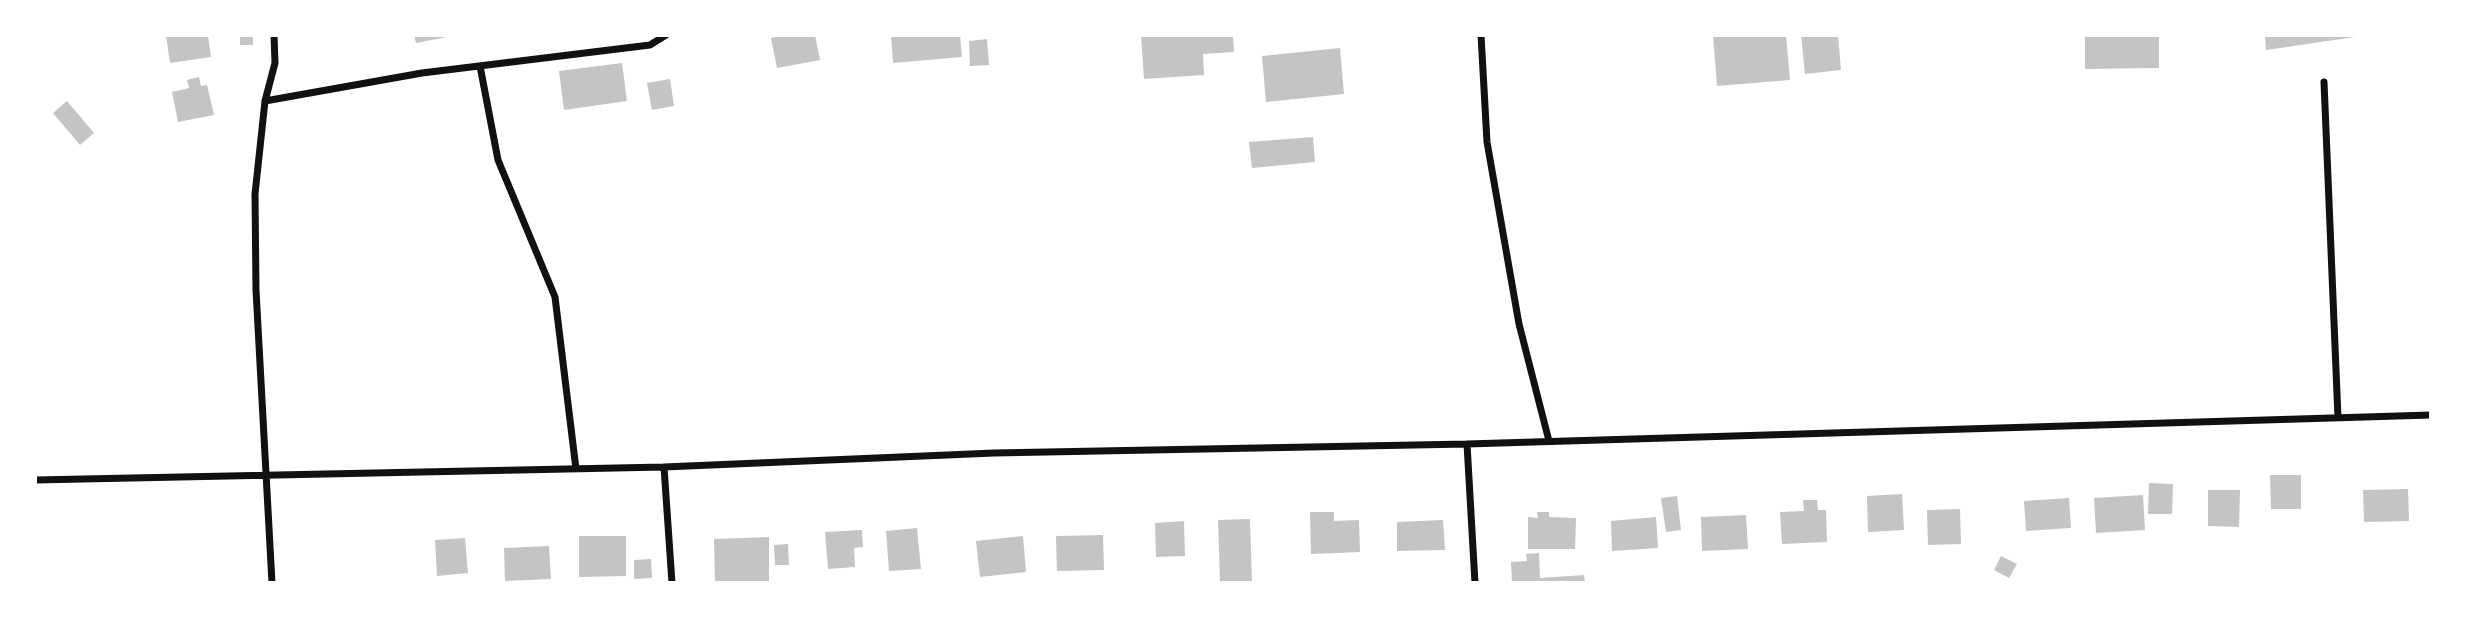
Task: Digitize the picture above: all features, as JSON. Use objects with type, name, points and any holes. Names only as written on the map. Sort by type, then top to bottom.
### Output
[{"type":"street","points":[[272,583],[256,290],[255,194],[265,101],[275,62],[274,35]]},
{"type":"street","points":[[265,101],[480,66],[650,45],[666,35]]},
{"type":"street","points":[[1481,35],[1487,142],[1519,324],[1549,441]]},
{"type":"street","points":[[480,66],[498,160],[555,297],[576,469]]},
{"type":"street","points":[[2324,82],[2338,418]]},
{"type":"street","points":[[35,480],[664,467],[994,453],[1467,444],[2431,415]]},
{"type":"street","points":[[1467,444],[1475,583]]},
{"type":"street","points":[[664,467],[672,583]]},
{"type":"building","points":[[166,35],[208,35],[211,57],[170,63]]},
{"type":"building","points":[[240,35],[253,35],[253,45],[240,45]]},
{"type":"building","points":[[414,35],[452,35],[452,36],[416,43]]},
{"type":"building","points":[[815,35],[820,60],[777,68],[771,38]]},
{"type":"building","points":[[891,35],[960,35],[962,57],[893,63]]},
{"type":"building","points":[[1141,35],[1233,35],[1234,52],[1203,54],[1204,75],[1144,79]]},
{"type":"building","points":[[1713,35],[1786,35],[1790,80],[1717,86]]},
{"type":"building","points":[[1801,35],[1838,35],[1841,70],[1805,74]]},
{"type":"building","points":[[2085,35],[2159,35],[2159,68],[2085,69]]},
{"type":"building","points":[[2265,35],[2355,35],[2355,37],[2266,50]]},
{"type":"building","points":[[987,39],[989,65],[970,66],[969,41]]},
{"type":"building","points":[[1340,48],[1344,94],[1266,102],[1262,56]]},
{"type":"building","points":[[622,63],[627,101],[564,110],[559,71]]},
{"type":"building","points":[[199,77],[201,86],[207,85],[214,115],[178,122],[172,92],[189,88],[187,80]]},
{"type":"building","points":[[670,79],[674,106],[652,110],[647,83]]},
{"type":"building","points":[[67,101],[94,133],[80,145],[53,113]]},
{"type":"building","points":[[1313,137],[1315,162],[1252,168],[1249,142]]},
{"type":"building","points":[[2270,475],[2301,475],[2301,509],[2271,509]]},
{"type":"building","points":[[2149,483],[2173,484],[2172,514],[2148,514]]},
{"type":"building","points":[[2408,489],[2409,521],[2364,522],[2363,490]]},
{"type":"building","points":[[2208,490],[2240,490],[2239,527],[2208,526]]},
{"type":"building","points":[[1902,494],[1904,530],[1868,532],[1867,496]]},
{"type":"building","points":[[2143,495],[2145,530],[2096,533],[2094,498]]},
{"type":"building","points":[[1677,496],[1681,530],[1666,532],[1661,498]]},
{"type":"building","points":[[2069,498],[2071,528],[2026,531],[2024,501]]},
{"type":"building","points":[[1803,500],[1817,500],[1818,510],[1826,510],[1827,542],[1782,544],[1780,512],[1804,511]]},
{"type":"building","points":[[1960,509],[1961,544],[1928,545],[1927,510]]},
{"type":"building","points":[[1310,512],[1334,512],[1334,521],[1359,520],[1360,552],[1311,554]]},
{"type":"building","points":[[1537,512],[1549,512],[1549,517],[1576,518],[1575,549],[1528,549],[1528,517],[1538,518]]},
{"type":"building","points":[[1746,515],[1748,549],[1702,551],[1701,517]]},
{"type":"building","points":[[1656,517],[1658,548],[1612,551],[1611,521]]},
{"type":"building","points":[[1250,519],[1252,583],[1220,583],[1218,520]]},
{"type":"building","points":[[1443,520],[1445,550],[1397,551],[1397,522]]},
{"type":"building","points":[[1184,521],[1185,556],[1156,557],[1155,523]]},
{"type":"building","points":[[917,528],[921,569],[889,571],[886,531]]},
{"type":"building","points":[[862,530],[863,547],[854,548],[855,567],[828,569],[825,532]]},
{"type":"building","points":[[1103,535],[1104,570],[1057,571],[1056,536]]},
{"type":"building","points":[[579,536],[626,536],[626,576],[579,577]]},
{"type":"building","points":[[1023,536],[1026,572],[980,577],[976,541]]},
{"type":"building","points":[[769,537],[769,583],[715,583],[714,539]]},
{"type":"building","points":[[465,538],[468,573],[437,576],[435,540]]},
{"type":"building","points":[[788,544],[789,565],[775,565],[774,545]]},
{"type":"building","points":[[549,546],[551,579],[505,581],[504,548]]},
{"type":"building","points":[[1539,553],[1540,578],[1584,575],[1585,583],[1512,583],[1511,562],[1527,561],[1526,554]]},
{"type":"building","points":[[2001,556],[2017,564],[2009,578],[1994,570]]},
{"type":"building","points":[[651,559],[652,578],[634,579],[634,560]]}]
